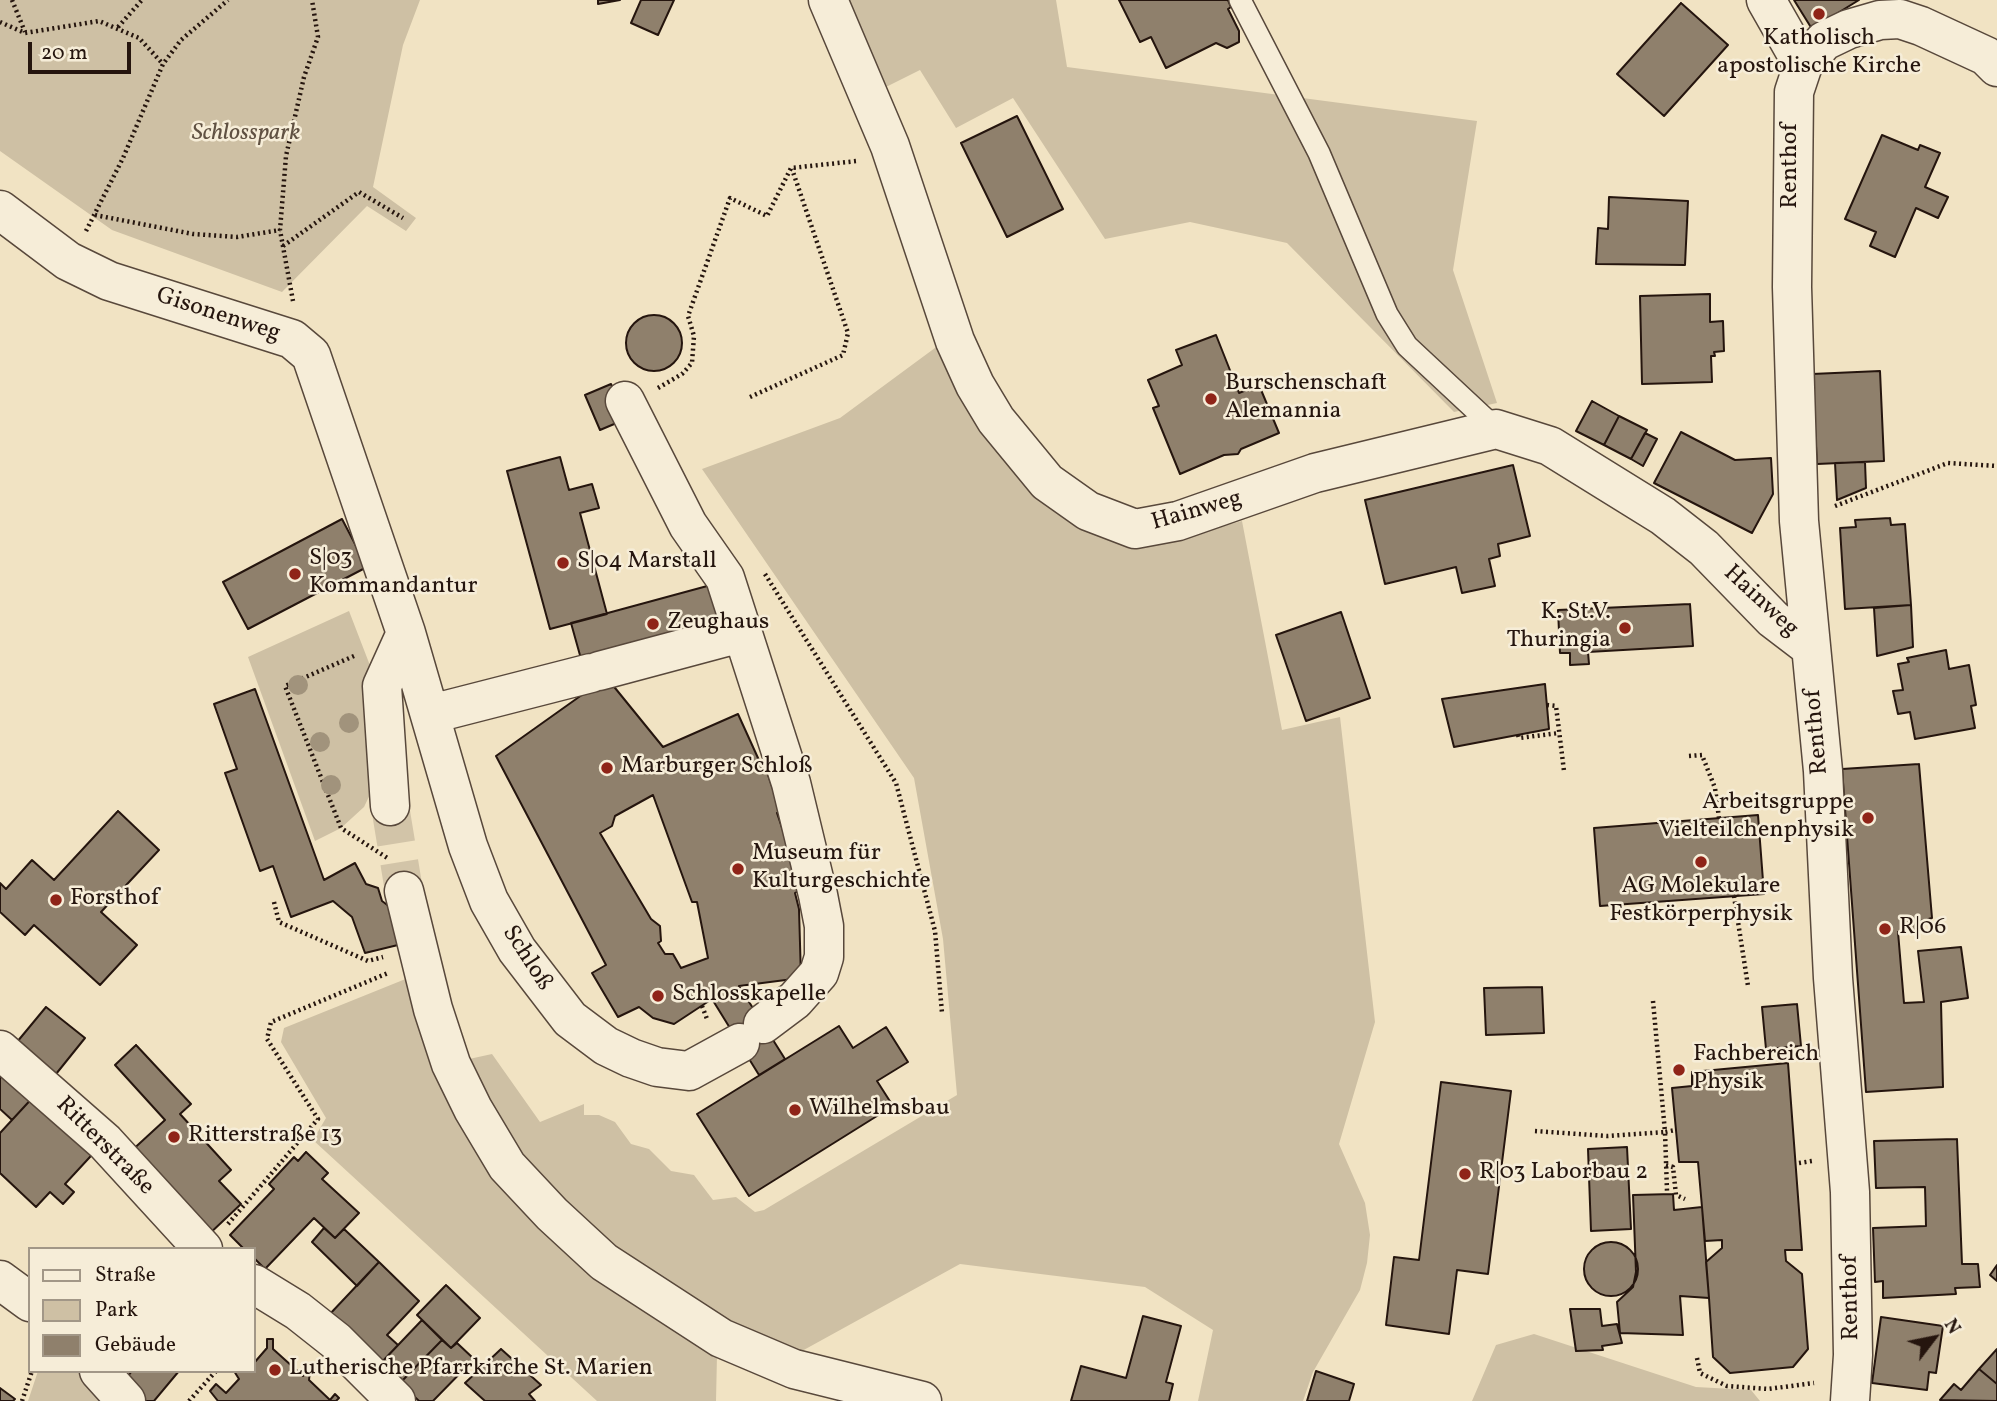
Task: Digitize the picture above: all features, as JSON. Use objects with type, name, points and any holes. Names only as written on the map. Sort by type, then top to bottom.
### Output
[{"type":"street","name":"Hainweg","points":[[828,0],[849,42],[893,157],[955,341],[975,385],[996,420],[1047,482],[1088,511],[1135,529],[1178,521],[1315,474],[1496,429],[1550,446],[1662,516],[1703,548],[1773,619],[1811,648]]},
{"type":"street","points":[[1766,0],[1803,65]]},
{"type":"street","name":"Renthof","points":[[1850,1401],[1853,1355],[1850,1192],[1833,978],[1822,771],[1800,521],[1792,288],[1794,92],[1803,65],[1824,41],[1866,22],[1890,19],[1922,26],[1986,56],[1997,67]]},
{"type":"street","name":"Gisonenweg","points":[[0,210],[68,261],[109,281],[292,339],[311,355],[326,391],[371,529]]},
{"type":"street","name":"Schloß","points":[[371,529],[431,714],[468,846],[489,901],[523,959],[569,1019],[588,1034],[623,1054],[676,1070],[703,1066],[752,1034],[795,1000],[819,973],[824,957],[824,926],[791,783],[725,578],[688,525],[625,401]]},
{"type":"street","points":[[390,806],[382,686],[406,633]]},
{"type":"street","points":[[431,714],[741,633]]},
{"type":"street","points":[[404,891],[451,1063],[472,1108],[507,1166],[552,1214],[604,1262],[721,1338],[794,1369],[922,1401]]},
{"type":"street","name":"Ritterstraße","points":[[0,1050],[214,1239]]},
{"type":"street","points":[[0,1280],[28,1301]]},
{"type":"street","points":[[256,1285],[298,1311],[337,1341],[396,1401]]},
{"type":"street","points":[[101,1373],[126,1401]]},
{"type":"lane","points":[[1240,0],[1319,153],[1387,314],[1407,346],[1496,429]]},
{"type":"path","points":[[12,0],[25,33]]},
{"type":"path","points":[[118,27],[142,0]]},
{"type":"path","points":[[106,193],[163,64],[181,40],[228,0]]},
{"type":"path","points":[[292,339],[296,320],[280,230],[286,156],[304,77],[318,37],[312,0]]},
{"type":"path","points":[[0,22],[25,33],[99,21],[139,38],[163,64]]},
{"type":"path","points":[[791,168],[893,157]]},
{"type":"path","points":[[750,397],[843,355],[848,333],[791,168]]},
{"type":"path","points":[[625,401],[666,385],[691,363],[694,336],[688,316],[730,198],[767,216],[791,168]]},
{"type":"path","points":[[283,246],[359,192],[403,218]]},
{"type":"path","points":[[95,215],[193,234],[237,237],[280,230]]},
{"type":"path","points":[[1871,491],[1948,463],[1997,466]]},
{"type":"path","points":[[760,566],[896,783],[935,931],[942,1013]]},
{"type":"path","points":[[1548,705],[1556,706],[1564,771]]},
{"type":"path","points":[[1518,735],[1519,738],[1559,733]]},
{"type":"path","points":[[1689,756],[1702,755],[1715,788],[1720,818]]},
{"type":"path","points":[[1734,895],[1748,986]]},
{"type":"path","points":[[274,902],[279,922],[368,961]]},
{"type":"path","points":[[214,1239],[318,1119],[267,1040],[271,1022],[421,960]]},
{"type":"path","points":[[1653,1001],[1665,1132],[1667,1191]]},
{"type":"path","points":[[1535,1131],[1608,1136],[1675,1130]]},
{"type":"path","points":[[1666,1165],[1673,1167],[1676,1195],[1685,1199]]},
{"type":"path","points":[[1697,1358],[1700,1373],[1727,1386],[1768,1389],[1817,1383],[1821,1375]]},
{"type":"path","points":[[22,1401],[31,1373]]},
{"type":"path","points":[[189,1401],[214,1373]]},
{"type":"green space","name":"Schlosspark","points":[[0,0],[420,0],[403,45],[373,187],[416,218],[406,231],[367,206],[282,292],[112,230],[0,151]]},
{"type":"green space","points":[[844,0],[1056,0],[1067,67],[1477,121],[1453,270],[1497,403],[1454,412],[1287,243],[1190,222],[1105,239],[1013,98],[956,128],[920,70],[884,88]]},
{"type":"green space","points":[[939,345],[1038,490],[1183,537],[1242,521],[1282,730],[1340,717],[1375,1022],[1339,1144],[1365,1203],[1370,1235],[1360,1290],[1313,1372],[1303,1401],[1198,1401],[1213,1330],[1145,1287],[960,1264],[791,1357],[612,1253],[515,1157],[460,1061],[492,1054],[540,1122],[584,1104],[584,1115],[599,1115],[615,1122],[631,1144],[649,1149],[671,1171],[694,1175],[713,1200],[736,1197],[755,1212],[764,1210],[957,1095],[943,939],[914,778],[702,469],[840,418]]},
{"type":"green space","points":[[349,611],[376,681],[375,784],[364,807],[341,828],[315,841],[248,657]]},
{"type":"green space","points":[[408,978],[458,1114],[717,1355],[716,1401],[597,1401],[313,1140],[326,1118],[281,1042],[284,1028]]},
{"type":"green space","points":[[1534,1334],[1696,1387],[1751,1390],[1760,1401],[1472,1401],[1496,1345]]},
{"type":"green space","points":[[37,1373],[90,1373],[116,1401],[28,1401]]},
{"type":"building","points":[[598,0],[620,0],[598,4]]},
{"type":"building","points":[[641,0],[674,0],[658,35],[631,23]]},
{"type":"building","points":[[1119,0],[1228,0],[1231,7],[1228,9],[1239,31],[1239,42],[1227,48],[1216,43],[1166,68],[1151,37],[1140,42]]},
{"type":"building","name":"Katholisch apostolische Kirche","points":[[1794,0],[1859,0],[1812,29]]},
{"type":"building","points":[[1681,3],[1728,45],[1664,116],[1617,74]]},
{"type":"building","points":[[1017,116],[1063,209],[1007,237],[961,143]]},
{"type":"building","points":[[1882,135],[1918,150],[1920,145],[1940,153],[1925,187],[1948,197],[1938,218],[1916,208],[1895,257],[1870,246],[1876,232],[1845,219]]},
{"type":"building","points":[[1609,197],[1688,201],[1685,265],[1596,264],[1598,228],[1608,229]]},
{"type":"building","points":[[1710,294],[1710,322],[1723,321],[1724,351],[1714,352],[1715,356],[1711,356],[1712,382],[1642,384],[1640,296]]},
{"type":"building","points":[[648,315],[660,315],[670,319],[678,327],[682,343],[678,359],[670,367],[660,371],[648,371],[638,367],[630,359],[626,349],[626,337],[630,327],[638,319]]},
{"type":"building","name":"Burschenschaft Alemannia","points":[[1216,335],[1239,393],[1259,385],[1279,433],[1241,449],[1238,454],[1224,455],[1180,474],[1153,408],[1159,406],[1148,380],[1182,365],[1176,350]]},
{"type":"building","points":[[1880,371],[1884,461],[1817,464],[1812,374]]},
{"type":"building","points":[[611,384],[626,419],[600,430],[585,395]]},
{"type":"building","points":[[1592,401],[1619,416],[1604,445],[1576,431]]},
{"type":"building","points":[[1619,416],[1647,430],[1631,459],[1604,445]]},
{"type":"building","points":[[1681,432],[1735,460],[1771,458],[1773,494],[1752,533],[1654,483]]},
{"type":"building","points":[[1645,433],[1657,439],[1643,466],[1631,459]]},
{"type":"building","name":"S|04 Marstall","points":[[560,457],[569,490],[592,484],[599,508],[580,513],[607,614],[550,629],[507,471]]},
{"type":"building","points":[[1865,462],[1866,488],[1837,500],[1835,463]]},
{"type":"building","points":[[1513,465],[1530,536],[1498,544],[1500,556],[1489,559],[1495,586],[1462,593],[1456,567],[1385,584],[1365,500]]},
{"type":"building","points":[[1890,518],[1891,525],[1905,524],[1911,605],[1845,609],[1840,528],[1856,527],[1855,520]]},
{"type":"building","name":"S|03 Kommandantur","points":[[342,519],[367,567],[248,629],[223,582]]},
{"type":"building","name":"Zeughaus","points":[[722,582],[734,625],[583,666],[571,623]]},
{"type":"building","name":"K. St.V. Thuringia","points":[[1690,604],[1693,646],[1588,652],[1589,664],[1570,665],[1570,653],[1560,653],[1558,610]]},
{"type":"building","points":[[1911,605],[1913,647],[1877,656],[1874,608]]},
{"type":"building","points":[[1341,612],[1370,698],[1306,721],[1276,635]]},
{"type":"building","points":[[1946,650],[1949,669],[1969,665],[1976,705],[1971,706],[1975,728],[1915,739],[1910,712],[1898,714],[1893,691],[1903,690],[1898,664],[1909,662],[1907,658]]},
{"type":"building","points":[[611,683],[663,747],[738,714],[763,769],[766,769],[795,866],[807,886],[795,893],[799,909],[801,978],[739,986],[785,1059],[759,1075],[712,999],[674,1024],[653,1018],[639,1007],[618,1017],[592,973],[606,965],[496,756],[593,687]],"holes":[[[653,795],[692,902],[697,902],[708,958],[681,968],[673,954],[665,954],[658,943],[661,941],[660,926],[651,919],[600,833],[612,826],[615,816]]]},
{"type":"building","points":[[1545,684],[1549,729],[1454,747],[1442,699]]},
{"type":"building","points":[[255,689],[324,880],[355,863],[366,884],[378,888],[382,901],[390,907],[402,944],[365,953],[352,917],[333,901],[291,917],[273,866],[260,871],[225,773],[237,769],[214,704]]},
{"type":"building","name":"R|06","points":[[1919,764],[1932,918],[1921,921],[1915,930],[1898,932],[1904,1003],[1924,1002],[1918,951],[1961,947],[1968,998],[1941,1002],[1943,1087],[1866,1092],[1842,769]]},
{"type":"building","name":"Forsthof","points":[[118,811],[159,850],[101,912],[137,945],[100,985],[34,925],[25,935],[0,912],[0,883],[6,889],[32,860],[54,880]]},
{"type":"building","points":[[1758,815],[1764,894],[1600,906],[1594,828]]},
{"type":"building","points":[[1542,987],[1544,1033],[1486,1035],[1484,988]]},
{"type":"building","points":[[1797,1004],[1801,1046],[1766,1049],[1762,1007]]},
{"type":"building","points":[[46,1007],[85,1038],[56,1074],[17,1042]]},
{"type":"building","name":"Wilhelmsbau","points":[[839,1026],[853,1048],[886,1027],[908,1062],[877,1081],[893,1106],[749,1196],[697,1114]]},
{"type":"building","name":"Ritterstraße 13","points":[[136,1045],[191,1104],[180,1114],[231,1170],[219,1181],[241,1204],[206,1237],[128,1154],[165,1120],[115,1065]]},
{"type":"building","points":[[1788,1063],[1802,1250],[1785,1250],[1786,1261],[1802,1274],[1808,1349],[1793,1367],[1730,1373],[1713,1357],[1706,1262],[1722,1248],[1722,1240],[1705,1241],[1698,1162],[1679,1162],[1672,1088],[1692,1086],[1692,1072]]},
{"type":"building","points":[[0,1068],[36,1094],[12,1120],[0,1109]]},
{"type":"building","name":"R|03 Laborbau 2","points":[[1441,1082],[1511,1091],[1488,1274],[1457,1270],[1449,1334],[1386,1325],[1394,1257],[1419,1260]]},
{"type":"building","points":[[36,1094],[101,1145],[65,1184],[74,1192],[63,1204],[50,1192],[36,1207],[0,1173],[0,1133]]},
{"type":"building","points":[[1957,1139],[1962,1264],[1978,1264],[1980,1287],[1955,1288],[1956,1294],[1883,1298],[1883,1281],[1875,1282],[1873,1228],[1926,1226],[1925,1187],[1876,1188],[1874,1141]]},
{"type":"building","points":[[1627,1147],[1631,1229],[1591,1231],[1588,1149]]},
{"type":"building","points":[[306,1152],[328,1173],[322,1179],[359,1213],[335,1238],[314,1218],[265,1269],[256,1260],[256,1247],[242,1247],[230,1235],[274,1189],[269,1184],[294,1157],[298,1161]]},
{"type":"building","points":[[1673,1194],[1674,1210],[1702,1207],[1709,1298],[1680,1296],[1683,1335],[1620,1333],[1617,1302],[1633,1287],[1636,1272],[1633,1195]]},
{"type":"building","points":[[324,1228],[335,1238],[344,1229],[379,1262],[357,1286],[312,1242]]},
{"type":"building","points":[[1611,1242],[1630,1250],[1638,1269],[1630,1288],[1611,1296],[1592,1288],[1584,1269],[1592,1250]]},
{"type":"building","points":[[379,1262],[419,1301],[387,1335],[398,1345],[380,1364],[329,1315]]},
{"type":"building","points":[[1997,1265],[1997,1281],[1990,1275]]},
{"type":"building","points":[[446,1285],[480,1318],[451,1348],[417,1315]]},
{"type":"building","points":[[1570,1309],[1600,1309],[1602,1326],[1617,1324],[1622,1343],[1602,1346],[1603,1350],[1576,1351]]},
{"type":"building","points":[[1143,1316],[1181,1326],[1166,1382],[1173,1384],[1169,1401],[1071,1401],[1081,1366],[1126,1378]]},
{"type":"building","points":[[1881,1317],[1943,1326],[1936,1373],[1929,1372],[1927,1390],[1872,1383]]},
{"type":"building","points":[[422,1320],[442,1340],[400,1383],[380,1364]]},
{"type":"building","name":"Lutherische Pfarrkirche St. Marien","points":[[267,1339],[273,1339],[273,1349],[303,1376],[304,1369],[310,1371],[309,1380],[330,1400],[335,1394],[339,1398],[336,1401],[218,1401],[210,1391],[216,1384],[226,1393],[239,1379],[235,1373],[256,1373],[256,1361],[267,1348]]},
{"type":"building","points":[[442,1340],[451,1348],[457,1343],[474,1359],[433,1401],[419,1401],[400,1383]]},
{"type":"building","points":[[501,1349],[541,1385],[529,1394],[535,1401],[485,1401],[465,1383]]},
{"type":"building","points":[[1997,1349],[1997,1384],[1979,1369]]},
{"type":"building","points":[[1979,1369],[1997,1384],[1997,1401],[1940,1400],[1954,1384],[1961,1390]]},
{"type":"building","points":[[1316,1371],[1354,1384],[1349,1401],[1307,1401]]},
{"type":"building","points":[[130,1373],[177,1373],[154,1401],[139,1401],[121,1385]]},
{"type":"building","points":[[0,1388],[15,1399],[0,1401]]},
{"type":"tunnel","points":[[390,806],[404,891]]},
{"type":"place","name":"Katholisch apostolische Kirche","points":[[1819,14]]},
{"type":"place","name":"Burschenschaft Alemannia","points":[[1211,399]]},
{"type":"place","name":"S|04 Marstall","points":[[563,563]]},
{"type":"place","name":"S|03 Kommandantur","points":[[295,574]]},
{"type":"place","name":"Zeughaus","points":[[653,624]]},
{"type":"place","name":"K. St.V. Thuringia","points":[[1625,628]]},
{"type":"place","name":"Marburger Schloß","points":[[607,768]]},
{"type":"place","name":"Arbeitsgruppe Vielteilchenphysik","points":[[1868,818]]},
{"type":"place","name":"AG Molekulare Festkörperphysik","points":[[1701,862]]},
{"type":"place","name":"Museum für Kulturgeschichte","points":[[738,869]]},
{"type":"place","name":"Forsthof","points":[[56,900]]},
{"type":"place","name":"R|06","points":[[1885,929]]},
{"type":"place","name":"Schlosskapelle","points":[[658,996]]},
{"type":"place","name":"Fachbereich Physik","points":[[1679,1070]]},
{"type":"place","name":"Wilhelmsbau","points":[[795,1110]]},
{"type":"place","name":"Ritterstraße 13","points":[[174,1137]]},
{"type":"place","name":"R|03 Laborbau 2","points":[[1465,1174]]},
{"type":"place","name":"Lutherische Pfarrkirche St. Marien","points":[[275,1370]]}]
